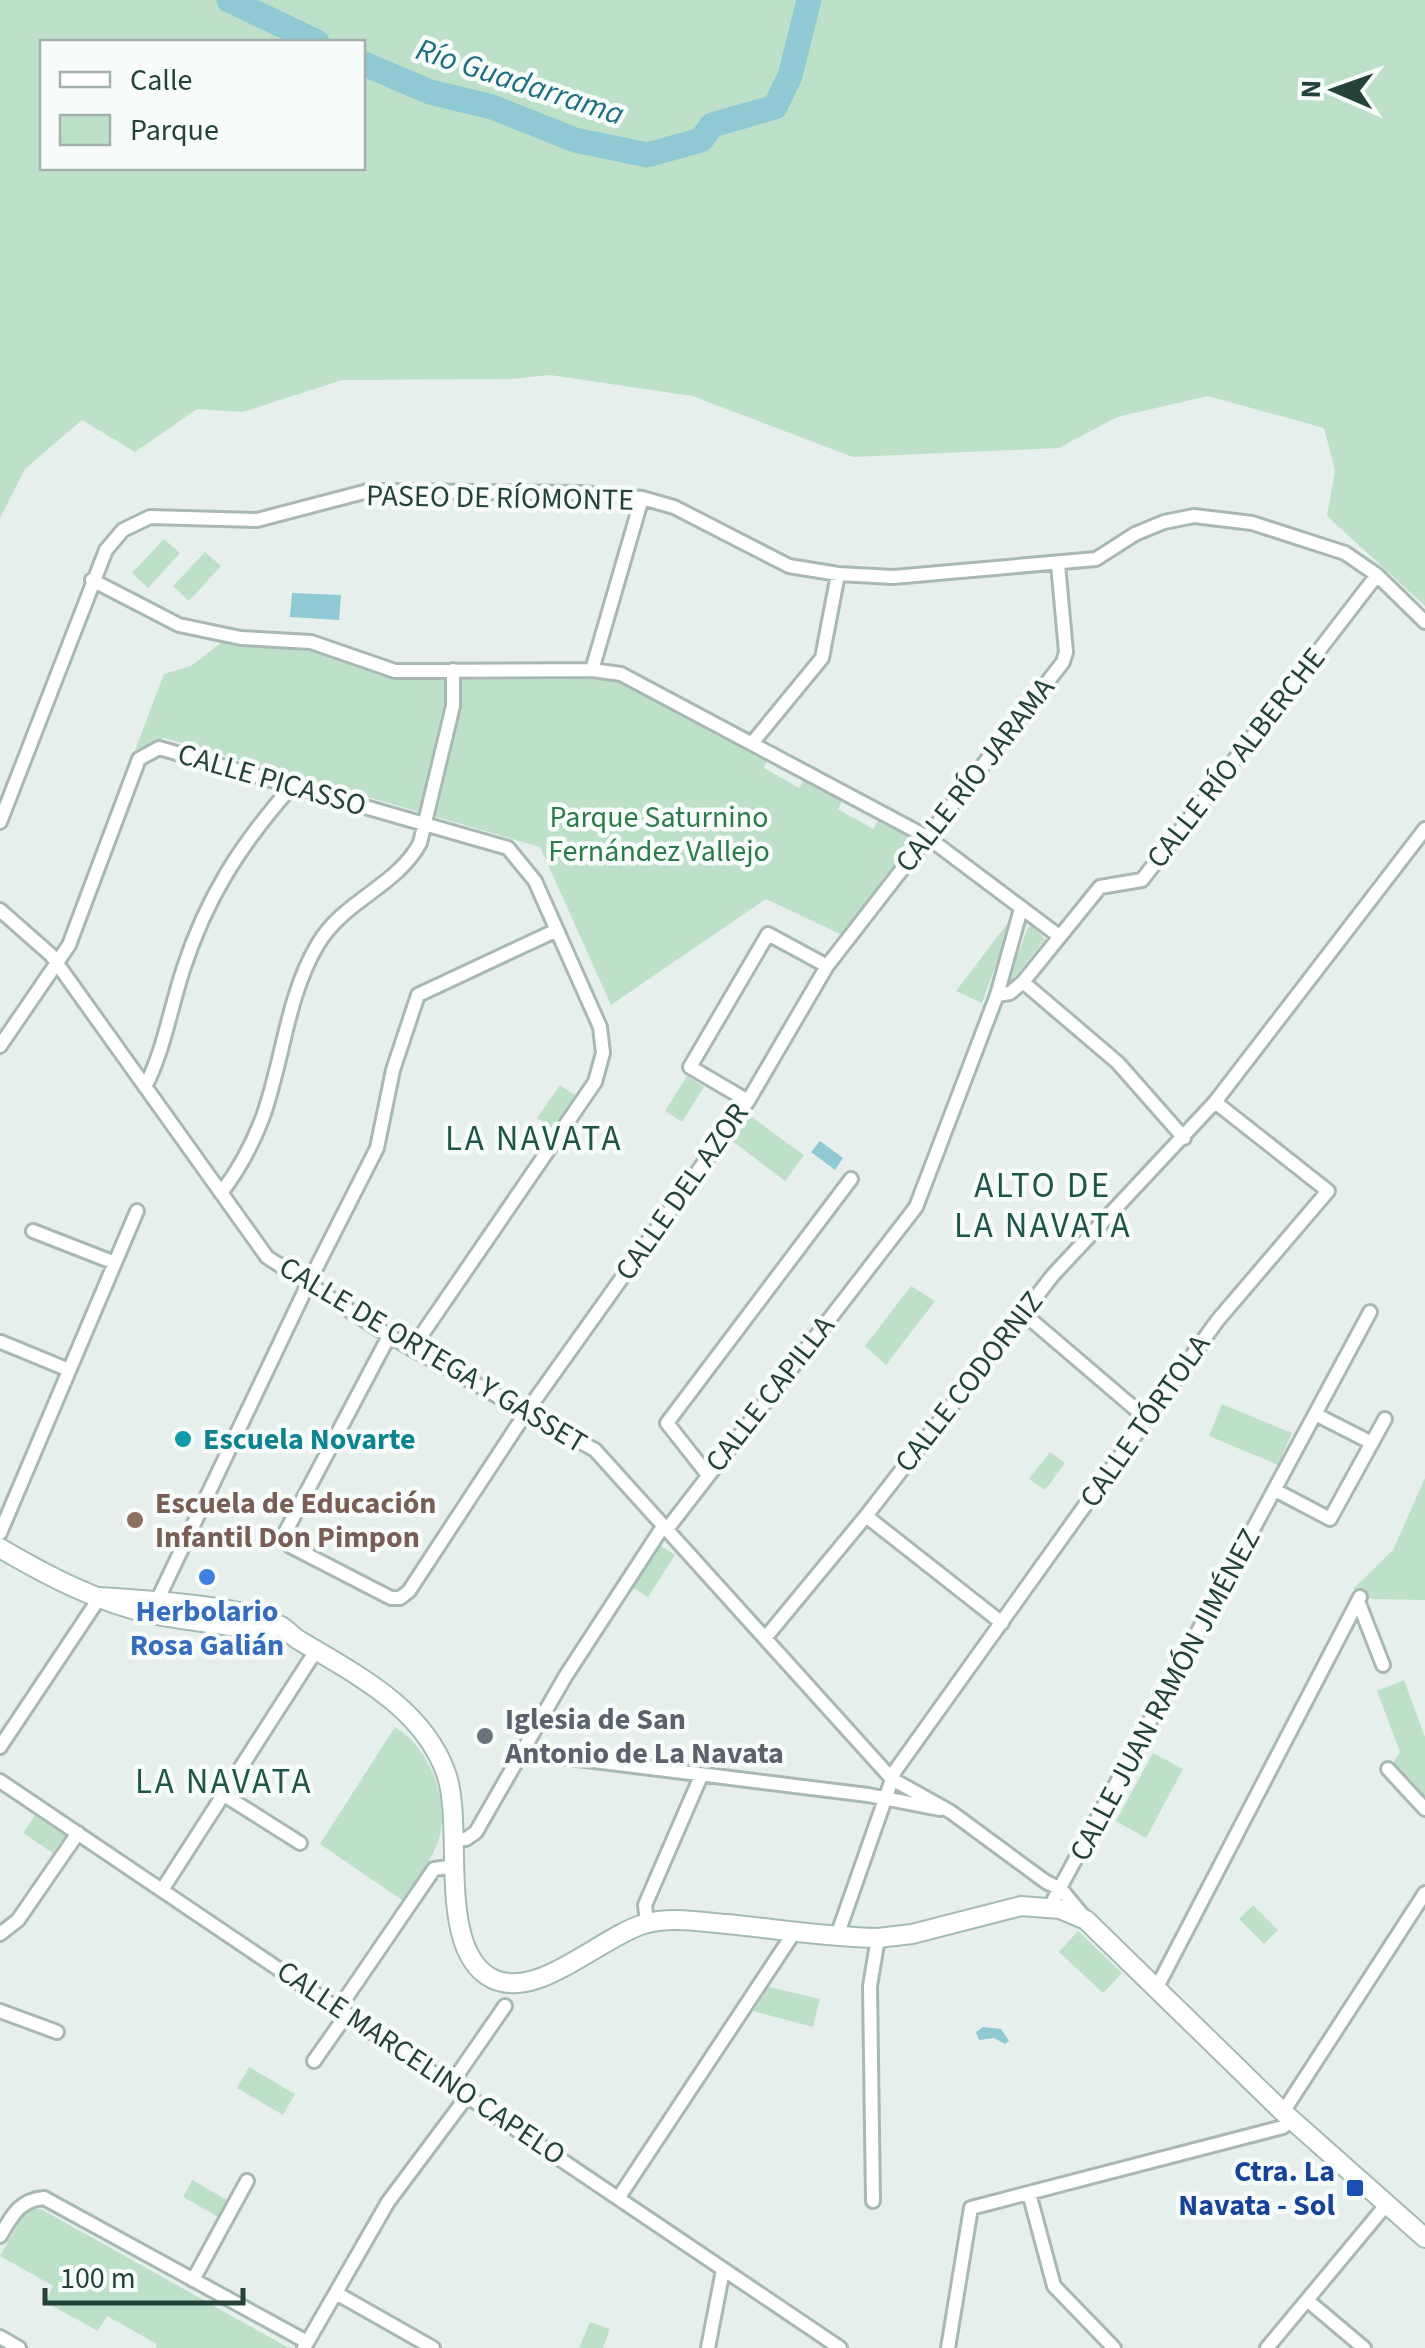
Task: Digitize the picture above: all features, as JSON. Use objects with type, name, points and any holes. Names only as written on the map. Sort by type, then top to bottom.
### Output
[{"type":"main road","points":[[0,1548],[38,1570],[124,1606],[152,1614],[287,1631]]},
{"type":"main road","points":[[100,1596],[242,1614],[287,1631],[391,1700],[414,1722],[446,1772],[464,1947],[480,1970],[504,1982],[537,1980],[607,1940],[647,1923],[684,1920],[878,1938],[912,1934],[1004,1908],[1053,1900],[1086,1920],[1287,2116],[1425,2238]]},
{"type":"main road","points":[[124,1606],[157,1601]]},
{"type":"main road","points":[[157,1601],[161,1608],[206,1614],[223,1623]]},
{"type":"street","name":"PASEO DE RÍOMONTE","points":[[0,822],[106,550],[123,530],[150,517],[258,520],[368,491],[582,493],[642,498],[674,507],[790,566],[894,577],[1096,558],[1135,534],[1164,522],[1194,516],[1252,523],[1345,553],[1377,576],[1425,622]]},
{"type":"street","points":[[592,670],[642,498]]},
{"type":"street","name":"CALLE RÍO JARAMA","points":[[826,966],[1064,662],[1058,564]]},
{"type":"street","points":[[753,742],[822,658],[838,574]]},
{"type":"street","name":"CALLE RÍO ALBERCHE","points":[[996,995],[1010,993],[1023,982],[1100,887],[1142,880],[1377,576]]},
{"type":"street","points":[[92,580],[179,625],[241,638],[311,642],[395,671],[592,670],[621,674],[927,837],[1058,936]]},
{"type":"street","points":[[222,1193],[262,1120],[300,983],[318,943],[344,911],[410,862],[420,843],[452,706],[453,670]]},
{"type":"street","name":"CALLE PICASSO","points":[[0,1046],[69,945],[139,760],[159,748],[508,848],[535,881],[600,1027],[603,1053],[595,1082],[412,1348]]},
{"type":"street","points":[[145,1087],[159,1059],[183,970],[209,903],[249,834],[292,786]]},
{"type":"street","name":"CALLE CODORNIZ","points":[[766,1638],[1053,1275],[1215,1102],[1425,829]]},
{"type":"street","name":"CALLE CAPILLA","points":[[454,1840],[466,1839],[476,1832],[521,1752],[660,1532],[668,1528],[916,1206],[996,995],[1021,908]]},
{"type":"street","name":"CALLE DE ORTEGA Y GASSET","points":[[0,910],[58,965],[266,1257],[389,1336],[596,1450],[892,1779],[952,1812],[1046,1882],[1053,1900]]},
{"type":"street","points":[[157,1601],[376,1148],[394,1070],[418,995],[557,930]]},
{"type":"street","points":[[748,1101],[690,1067],[768,934],[826,966]]},
{"type":"street","name":"CALLE DEL AZOR","points":[[389,1336],[285,1533],[290,1546],[391,1598],[400,1598],[748,1101],[826,966]]},
{"type":"street","points":[[1023,982],[1118,1063],[1184,1138]]},
{"type":"street","name":"CALLE TÓRTOLA","points":[[837,1936],[892,1779],[1217,1322],[1328,1190],[1215,1102]]},
{"type":"street","points":[[708,1475],[667,1422],[851,1179]]},
{"type":"street","points":[[0,1533],[137,1211]]},
{"type":"street","points":[[34,1231],[115,1262]]},
{"type":"street","name":"CALLE JUAN RAMÓN JIMÉNEZ","points":[[1053,1900],[1370,1312]]},
{"type":"street","points":[[1023,1313],[1147,1419]]},
{"type":"street","points":[[1,1342],[69,1370]]},
{"type":"street","points":[[1315,1414],[1372,1443]]},
{"type":"street","points":[[1274,1490],[1330,1519],[1385,1419]]},
{"type":"street","points":[[866,1516],[1002,1623]]},
{"type":"street","points":[[0,1747],[100,1596]]},
{"type":"street","points":[[1157,1987],[1359,1599],[1382,1665]]},
{"type":"street","points":[[162,1890],[318,1649]]},
{"type":"street","points":[[521,1752],[886,1798],[952,1812]]},
{"type":"street","points":[[1388,1768],[1425,1809]]},
{"type":"street","points":[[647,1923],[646,1906],[702,1776]]},
{"type":"street","name":"CALLE MARCELINO CAPELO","points":[[0,1781],[840,2348]]},
{"type":"street","points":[[224,1795],[300,1842]]},
{"type":"street","points":[[0,1934],[18,1920],[78,1833]]},
{"type":"street","points":[[314,2061],[434,1869],[456,1866]]},
{"type":"street","points":[[1046,1882],[1046,1897],[1053,1900]]},
{"type":"street","points":[[948,2348],[971,2208],[1283,2126],[1425,1893]]},
{"type":"street","points":[[619,2198],[795,1932]]},
{"type":"street","points":[[873,2201],[870,1986],[878,1938]]},
{"type":"street","points":[[451,2084],[504,2006]]},
{"type":"street","points":[[0,2011],[56,2032]]},
{"type":"street","points":[[0,2236],[18,2207],[29,2199],[44,2198],[306,2345],[388,2202],[468,2095]]},
{"type":"street","points":[[193,2280],[247,2180]]},
{"type":"street","points":[[1030,2193],[1054,2286],[1114,2348]]},
{"type":"street","points":[[1267,2348],[1386,2205]]},
{"type":"street","points":[[708,2348],[723,2270]]},
{"type":"street","points":[[336,2293],[433,2348]]},
{"type":"street","points":[[1307,2300],[1364,2348]]},
{"type":"green space","points":[[0,0],[1425,0],[1425,606],[1327,516],[1335,470],[1324,428],[1208,396],[1117,417],[1059,448],[853,457],[692,396],[550,375],[511,379],[342,380],[243,412],[197,409],[135,452],[82,420],[25,469],[0,518]]},
{"type":"green space","points":[[164,539],[180,553],[148,588],[132,573]]},
{"type":"green space","points":[[205,552],[221,566],[189,601],[173,586]]},
{"type":"green space","name":"Parque Saturnino Fernández Vallejo","points":[[222,642],[311,651],[398,680],[617,679],[716,735],[768,759],[764,768],[799,788],[804,780],[842,801],[838,809],[873,829],[878,821],[913,840],[842,935],[766,899],[611,1005],[540,847],[164,738],[135,750],[164,674],[191,666]]},
{"type":"green space","points":[[1014,915],[982,1003],[956,991]]},
{"type":"green space","points":[[1032,926],[1045,939],[1010,983],[1028,927]]},
{"type":"green space","points":[[687,1076],[704,1087],[682,1122],[665,1111]]},
{"type":"green space","points":[[560,1085],[576,1096],[554,1129],[537,1118]]},
{"type":"green space","points":[[749,1115],[804,1155],[785,1181],[731,1140]]},
{"type":"green space","points":[[911,1286],[935,1301],[886,1365],[865,1346]]},
{"type":"green space","points":[[1222,1404],[1292,1433],[1278,1465],[1209,1436]]},
{"type":"green space","points":[[1050,1452],[1065,1463],[1045,1490],[1029,1479]]},
{"type":"green space","points":[[1425,1478],[1425,1600],[1372,1599],[1353,1589],[1393,1550]]},
{"type":"green space","points":[[658,1544],[675,1555],[648,1597],[631,1586]]},
{"type":"green space","points":[[1404,1680],[1425,1737],[1425,1802],[1392,1765],[1400,1752],[1377,1691]]},
{"type":"green space","points":[[395,1727],[418,1747],[427,1761],[442,1808],[436,1847],[402,1900],[320,1844]]},
{"type":"green space","points":[[1153,1753],[1183,1769],[1146,1838],[1116,1821]]},
{"type":"green space","points":[[35,1815],[65,1836],[53,1853],[23,1833]]},
{"type":"green space","points":[[1253,1905],[1278,1930],[1264,1944],[1239,1919]]},
{"type":"green space","points":[[1078,1931],[1122,1973],[1103,1993],[1059,1952]]},
{"type":"green space","points":[[769,1987],[820,1999],[813,2027],[753,2011]]},
{"type":"green space","points":[[249,2067],[295,2094],[283,2115],[237,2088]]},
{"type":"green space","points":[[192,2180],[229,2201],[220,2218],[183,2197]]},
{"type":"green space","points":[[30,2209],[41,2209],[289,2348],[156,2348],[157,2344],[107,2316],[98,2331],[45,2302],[53,2286],[0,2256]]},
{"type":"green space","points":[[590,2322],[610,2329],[603,2348],[579,2348]]},
{"type":"water","points":[[292,593],[341,595],[339,620],[290,617]]},
{"type":"water","points":[[820,1141],[843,1158],[835,1170],[811,1152]]},
{"type":"water","points":[[983,2027],[1001,2029],[1009,2041],[1005,2044],[994,2038],[979,2040],[976,2032]]},
{"type":"waterway","name":"Río Guadarrama","points":[[229,0],[313,40]]},
{"type":"waterway","name":"Río Guadarrama","points":[[365,64],[430,92],[492,107],[575,140],[647,155],[701,140],[712,125],[775,107],[790,76],[809,0]]},
{"type":"place","name":"Escuela Novarte","points":[[183,1439]]},
{"type":"place","name":"Escuela de Educación Infantil Don Pimpon","points":[[135,1520]]},
{"type":"place","name":"Herbolario Rosa Galián","points":[[207,1577]]},
{"type":"place","name":"Iglesia de San Antonio de La Navata","points":[[485,1736]]},
{"type":"place","name":"Ctra. La Navata - Sol","points":[[1355,2188]]},
{"type":"district","name":"LA NAVATA","points":[[534,1139]]},
{"type":"district","name":"ALTO DE LA NAVATA","points":[[1043,1206]]},
{"type":"district","name":"LA NAVATA","points":[[224,1782]]}]
